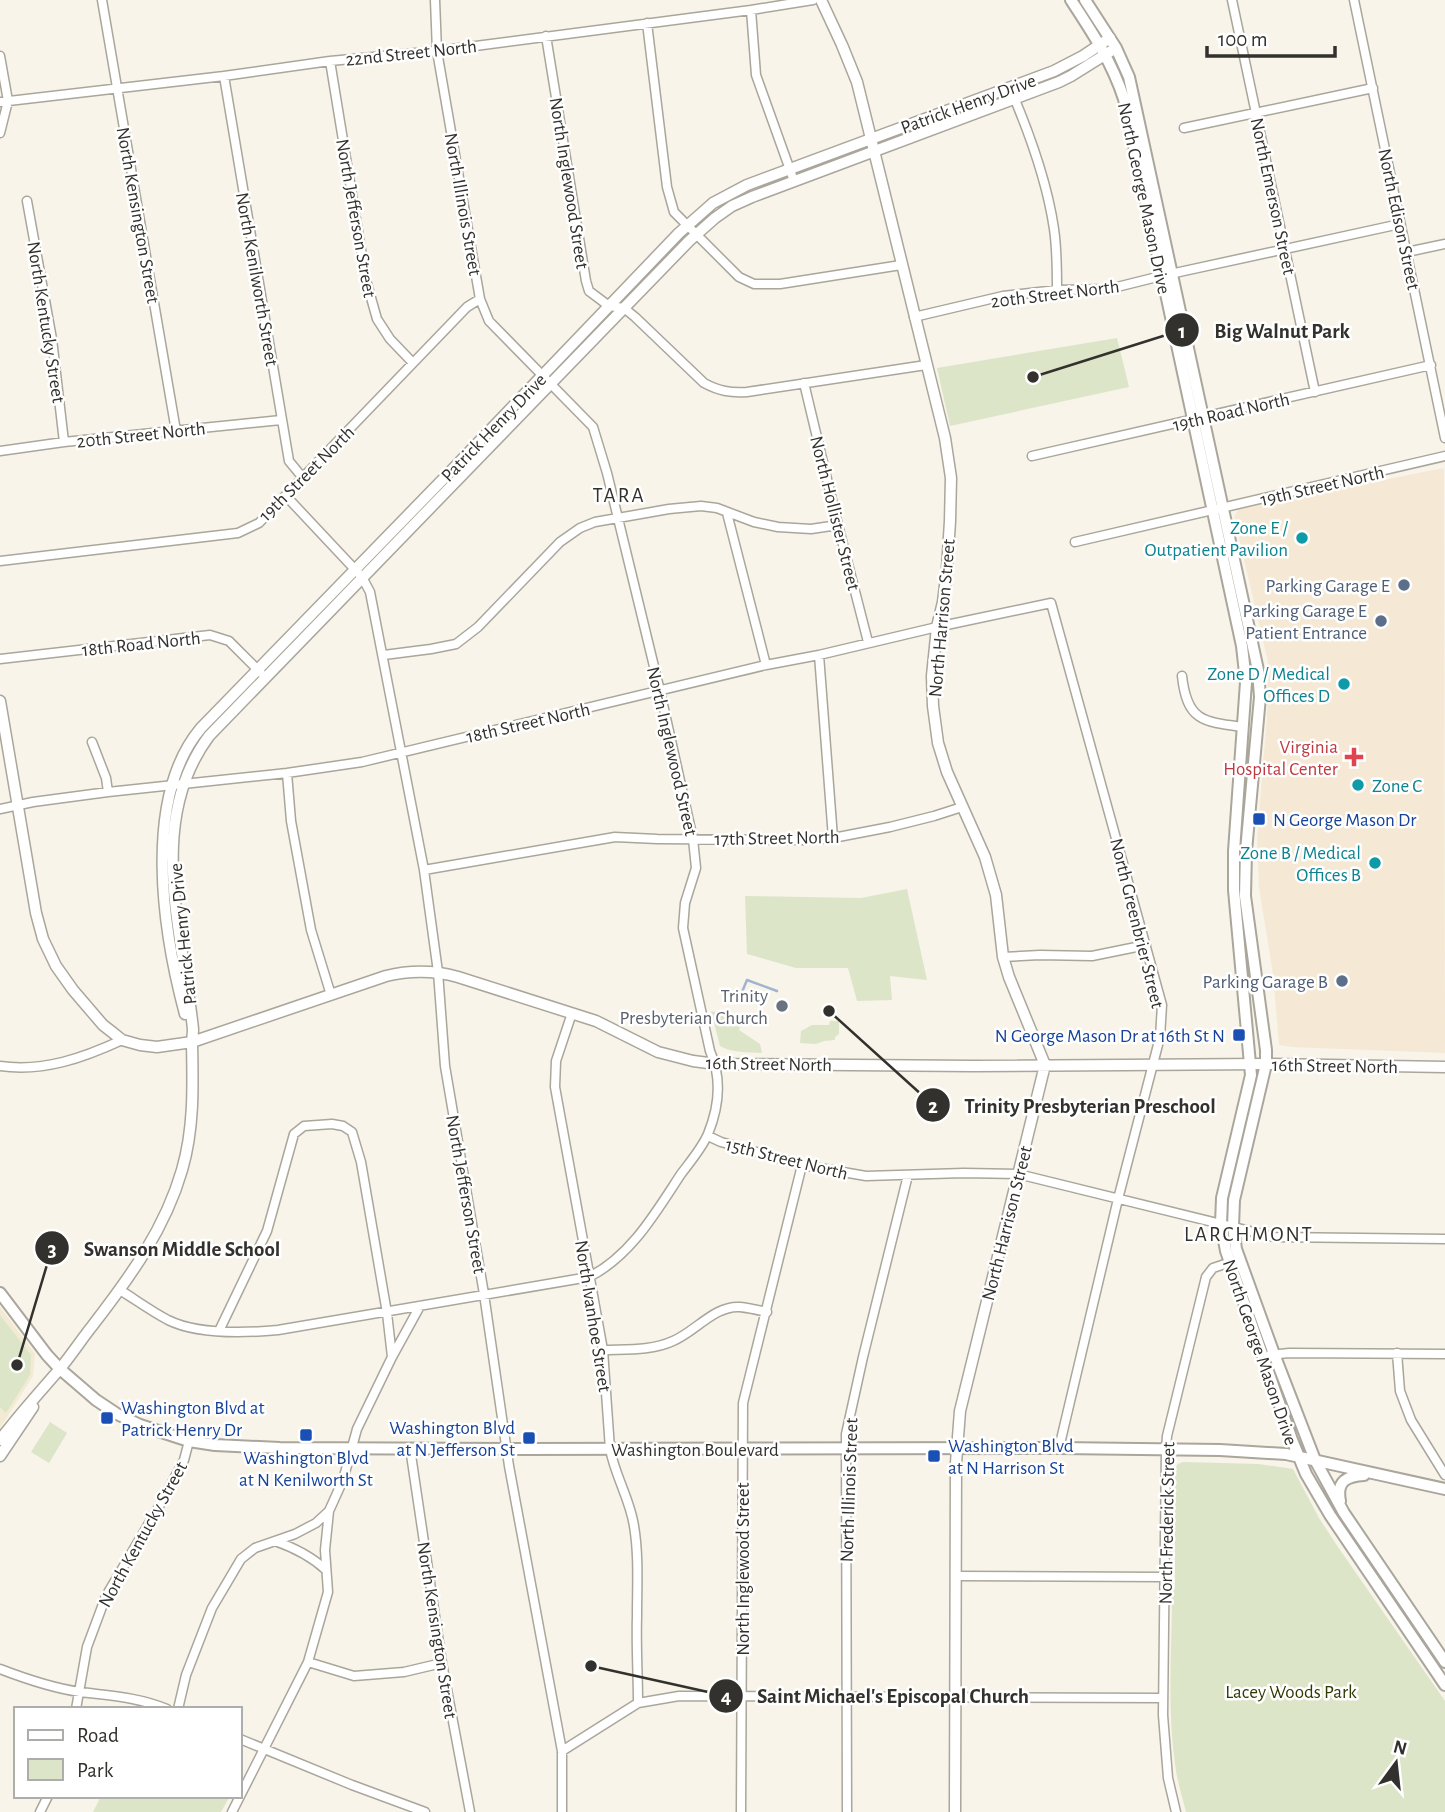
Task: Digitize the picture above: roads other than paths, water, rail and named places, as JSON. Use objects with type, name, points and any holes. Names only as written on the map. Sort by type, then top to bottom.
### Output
[{"type":"main road","name":"North George Mason Drive","points":[[1070,0],[1108,46],[1129,77],[1198,418],[1258,670],[1260,697],[1246,851],[1245,896],[1266,1064],[1232,1212],[1234,1261],[1315,1460],[1344,1513],[1445,1662]]},
{"type":"main road","name":"North George Mason Drive","points":[[1085,0],[1108,46]]},
{"type":"main road","name":"North George Mason Drive","points":[[1218,509],[1246,682],[1234,851],[1234,890],[1251,1064],[1250,1085],[1224,1189],[1221,1224],[1262,1356],[1298,1457],[1312,1486],[1445,1685]]},
{"type":"main road","name":"Washington Boulevard","points":[[0,1293],[74,1383],[117,1414],[140,1425],[188,1441],[236,1447],[743,1450],[1059,1448],[1258,1452],[1315,1460],[1445,1489]]},
{"type":"main road","points":[[1344,1513],[1339,1496],[1340,1486],[1346,1479],[1351,1476],[1380,1475]]},
{"type":"street","name":"North Kensington Street","points":[[102,0],[176,431]]},
{"type":"street","name":"North Illinois Street","points":[[435,0],[438,51],[480,299],[489,321],[546,380]]},
{"type":"street","name":"22nd Street North","points":[[4,102],[330,61],[438,51],[813,0]]},
{"type":"street","name":"North Harrison Street","points":[[821,0],[857,82],[945,438],[951,478],[947,569],[932,676],[938,743],[947,772],[985,857],[996,895],[1003,957],[1045,1065],[960,1411],[957,1448],[955,1812]]},
{"type":"street","name":"North Emerson Street","points":[[1232,0],[1315,392]]},
{"type":"street","name":"North Edison Street","points":[[1354,0],[1445,438]]},
{"type":"street","points":[[751,10],[756,75],[794,181]]},
{"type":"street","points":[[647,23],[667,187],[674,212],[739,277],[754,284],[780,284],[901,265]]},
{"type":"street","name":"North Inglewood Street","points":[[546,36],[586,281],[589,291],[609,306]]},
{"type":"street","name":"Patrick Henry Drive","points":[[546,380],[609,306],[687,225],[726,195],[790,168],[1010,88],[1108,46]]},
{"type":"street","name":"Patrick Henry Drive","points":[[0,1456],[154,1239],[182,1169],[193,1109],[193,1031],[174,880],[177,786],[209,736],[262,674],[546,380],[715,218],[752,197],[1071,76],[1108,46]]},
{"type":"street","points":[[0,56],[4,102],[0,133]]},
{"type":"street","name":"North Jefferson Street","points":[[330,61],[366,280],[377,319],[390,339],[414,363]]},
{"type":"street","name":"North Kenilworth Street","points":[[224,76],[289,461],[303,478]]},
{"type":"street","points":[[1010,88],[1032,146],[1049,204],[1055,231],[1058,290]]},
{"type":"street","points":[[1184,128],[1373,88]]},
{"type":"street","name":"North Kentucky Street","points":[[27,201],[52,339],[64,442]]},
{"type":"street","name":"20th Street North","points":[[915,317],[1003,296],[1058,290],[1109,289],[1400,224]]},
{"type":"street","points":[[1407,252],[1445,244]]},
{"type":"street","name":"19th Street North","points":[[0,561],[237,533],[259,523],[467,307],[480,299]]},
{"type":"street","points":[[609,306],[624,308],[704,383],[729,393],[926,365]]},
{"type":"street","name":"19th Road North","points":[[1032,456],[1431,365]]},
{"type":"street","name":"North Inglewood Street","points":[[546,380],[593,427],[607,473],[660,691],[693,839],[696,868],[685,903],[683,928],[709,1046],[716,1064],[718,1092],[708,1136]]},
{"type":"street","name":"North Hollister Street","points":[[804,383],[868,642]]},
{"type":"street","name":"20th Street North","points":[[0,451],[281,419]]},
{"type":"street","name":"19th Street North","points":[[1075,542],[1445,456]]},
{"type":"street","points":[[286,496],[358,573]]},
{"type":"street","points":[[384,655],[456,643],[478,627],[560,542],[580,528],[595,522],[701,506],[778,527],[811,529],[838,525]]},
{"type":"street","points":[[727,513],[766,664]]},
{"type":"street","name":"North Jefferson Street","points":[[358,573],[370,592],[424,870],[438,972],[445,1066],[507,1449],[562,1751],[562,1812]]},
{"type":"street","name":"18th Street North","points":[[0,808],[108,792],[286,774],[362,762],[766,664],[819,655],[937,626],[1051,603]]},
{"type":"street","name":"North Greenbrier Street","points":[[1051,603],[1162,1005],[1160,1037],[1118,1199],[1059,1448]]},
{"type":"street","name":"18th Road North","points":[[0,659],[210,635],[229,641],[262,674]]},
{"type":"street","points":[[819,655],[833,838]]},
{"type":"street","points":[[1182,676],[1187,703],[1193,712],[1212,723],[1243,727]]},
{"type":"street","points":[[0,701],[36,913],[43,939],[56,966],[73,989],[103,1025],[122,1040]]},
{"type":"street","points":[[92,741],[106,778],[108,792]]},
{"type":"street","points":[[286,774],[291,821],[311,930],[331,995]]},
{"type":"street","name":"17th Street North","points":[[424,870],[615,837],[806,840],[833,838],[912,822],[962,807]]},
{"type":"street","points":[[1003,957],[1092,956],[1146,945]]},
{"type":"street","name":"16th Street North","points":[[122,1040],[157,1047],[192,1042],[399,973],[417,971],[438,972],[596,1021],[658,1052],[676,1058],[716,1064],[1266,1064],[1445,1067]]},
{"type":"street","name":"North Ivanhoe Street","points":[[572,1013],[556,1061],[555,1087],[603,1350],[612,1462],[634,1522],[638,1703]]},
{"type":"street","points":[[0,1066],[31,1068],[59,1064],[122,1040]]},
{"type":"street","points":[[219,1331],[267,1231],[294,1134],[304,1126],[332,1124],[343,1126],[352,1132],[361,1162],[387,1312],[392,1357]]},
{"type":"street","name":"15th Street North","points":[[120,1290],[169,1320],[187,1326],[219,1331],[276,1330],[589,1277],[601,1271],[632,1244],[708,1136],[802,1166],[866,1176],[964,1172],[1018,1174],[1274,1237],[1445,1239]]},
{"type":"street","name":"North Inglewood Street","points":[[741,1812],[743,1402],[802,1166]]},
{"type":"street","name":"North Illinois Street","points":[[847,1812],[847,1424],[908,1175]]},
{"type":"street","name":"North Frederick Street","points":[[1176,1812],[1167,1766],[1163,1698],[1167,1436],[1206,1278],[1213,1268],[1234,1261]]},
{"type":"street","points":[[242,1793],[308,1662],[328,1592],[325,1550],[329,1511],[343,1480],[357,1429],[392,1357],[421,1306]]},
{"type":"street","points":[[603,1350],[655,1348],[695,1329],[716,1312],[737,1307],[767,1312]]},
{"type":"street","points":[[1397,1353],[1401,1391],[1411,1420],[1445,1475]]},
{"type":"street","points":[[1262,1356],[1445,1354]]},
{"type":"street","name":"Patrick Henry Drive","points":[[0,1440],[60,1369]]},
{"type":"street","name":"North Kentucky Street","points":[[76,1707],[86,1647],[106,1596],[184,1460],[188,1441]]},
{"type":"street","name":"North Kensington Street","points":[[410,1448],[442,1663],[470,1812]]},
{"type":"street","points":[[179,1707],[187,1675],[212,1608],[241,1559],[255,1548],[295,1534],[316,1523],[329,1511]]},
{"type":"street","points":[[275,1541],[313,1558],[326,1570]]},
{"type":"street","points":[[956,1576],[1164,1577]]},
{"type":"street","points":[[308,1662],[354,1676],[404,1672],[442,1663]]},
{"type":"street","points":[[0,1670],[39,1684],[127,1697],[160,1707]]},
{"type":"street","points":[[562,1751],[638,1703],[679,1696],[1163,1698]]},
{"type":"street","points":[[242,1740],[425,1812]]},
{"type":"waterway","points":[[742,992],[747,980],[777,991]]},
{"type":"place","name":"Big Walnut Park","points":[[1033,377]]},
{"type":"place","name":"Zone E / Outpatient Pavilion","points":[[1302,538]]},
{"type":"place","name":"Parking Garage E","points":[[1404,585]]},
{"type":"place","name":"Parking Garage E Patient Entrance","points":[[1381,621]]},
{"type":"place","name":"Zone D / Medical Offices D","points":[[1344,684]]},
{"type":"place","name":"Virginia Hospital Center","points":[[1354,757]]},
{"type":"place","name":"Zone C","points":[[1358,785]]},
{"type":"place","name":"N George Mason Dr","points":[[1259,819]]},
{"type":"place","name":"Zone B / Medical Offices B","points":[[1375,863]]},
{"type":"place","name":"Parking Garage B","points":[[1342,981]]},
{"type":"place","name":"Trinity Presbyterian Church","points":[[782,1006]]},
{"type":"place","name":"Trinity Presbyterian Preschool","points":[[829,1011]]},
{"type":"place","name":"N George Mason Dr at 16th St N","points":[[1239,1035]]},
{"type":"place","name":"Swanson Middle School","points":[[17,1365]]},
{"type":"place","name":"Washington Blvd at Patrick Henry Dr","points":[[107,1418]]},
{"type":"place","name":"Washington Blvd at N Kenilworth St","points":[[306,1435]]},
{"type":"place","name":"Washington Blvd at N Jefferson St","points":[[529,1438]]},
{"type":"place","name":"Washington Blvd at N Harrison St","points":[[934,1456]]},
{"type":"place","name":"Saint Michael's Episcopal Church","points":[[591,1666]]},
{"type":"district","name":"TARA","points":[[619,495]]},
{"type":"district","name":"LARCHMONT","points":[[1249,1234]]},
{"type":"park label","name":"Lacey Woods Park","points":[[1291,1691]]}]
